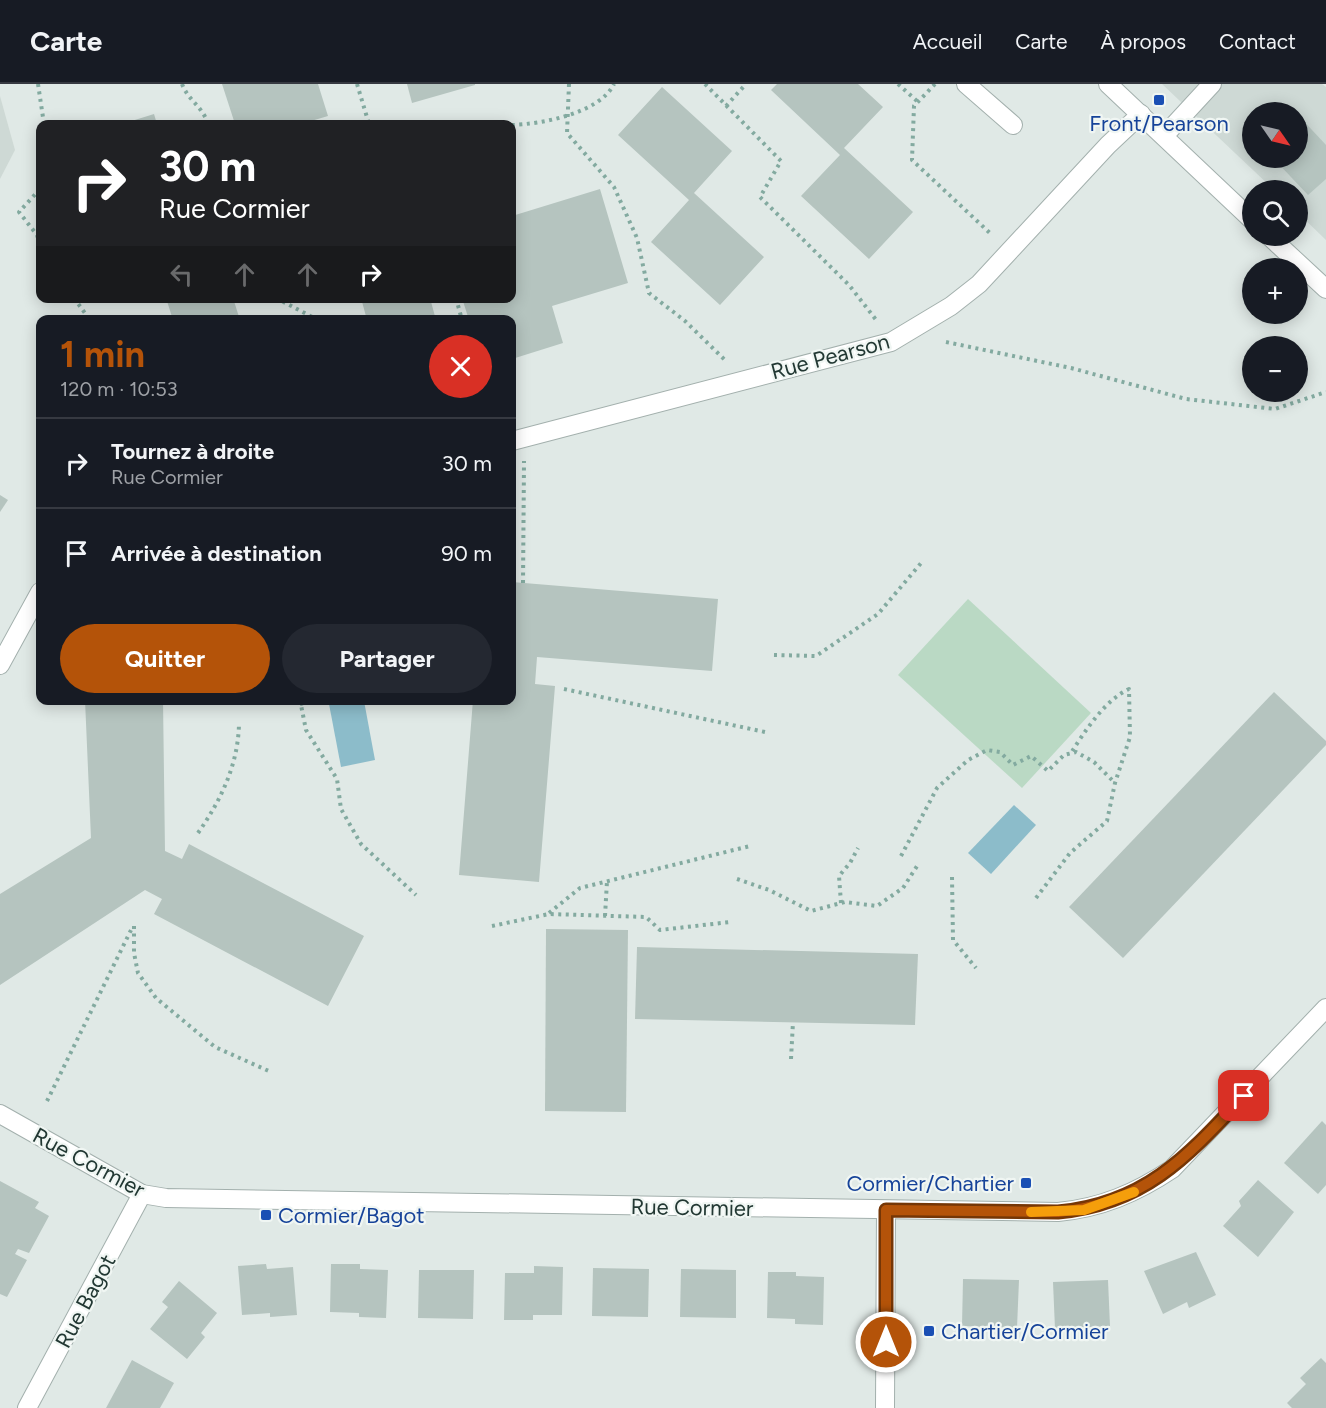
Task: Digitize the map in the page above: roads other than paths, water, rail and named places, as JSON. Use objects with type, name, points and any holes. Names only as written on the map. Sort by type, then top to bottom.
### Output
[{"type":"street","points":[[966,84],[1013,125]]},
{"type":"street","points":[[1108,84],[1242,210]]},
{"type":"street","points":[[1164,136],[1212,84]]},
{"type":"street","name":"Rue Pearson","points":[[518,439],[891,342],[951,306],[979,284],[1107,145],[1140,114]]},
{"type":"street","points":[[1280,246],[1326,289]]},
{"type":"street","points":[[0,665],[36,599]]},
{"type":"street","name":"Rue Cormier","points":[[0,1114],[142,1194],[166,1198],[886,1210],[1058,1212],[1084,1210],[1118,1200],[1145,1187],[1172,1169],[1199,1144],[1326,1008]]},
{"type":"street","name":"Rue Bagot","points":[[27,1408],[142,1194]]},
{"type":"street","points":[[885,1408],[886,1210]]},
{"type":"water","points":[[329,705],[365,705],[375,760],[341,767]]},
{"type":"water","points":[[1014,805],[1036,825],[991,874],[968,853]]},
{"type":"place","name":"Front/Pearson","points":[[1159,100]]},
{"type":"place","name":"Cormier/Chartier","points":[[1026,1183]]},
{"type":"place","name":"Cormier/Bagot","points":[[266,1215]]},
{"type":"place","name":"Chartier/Cormier","points":[[929,1331]]}]
